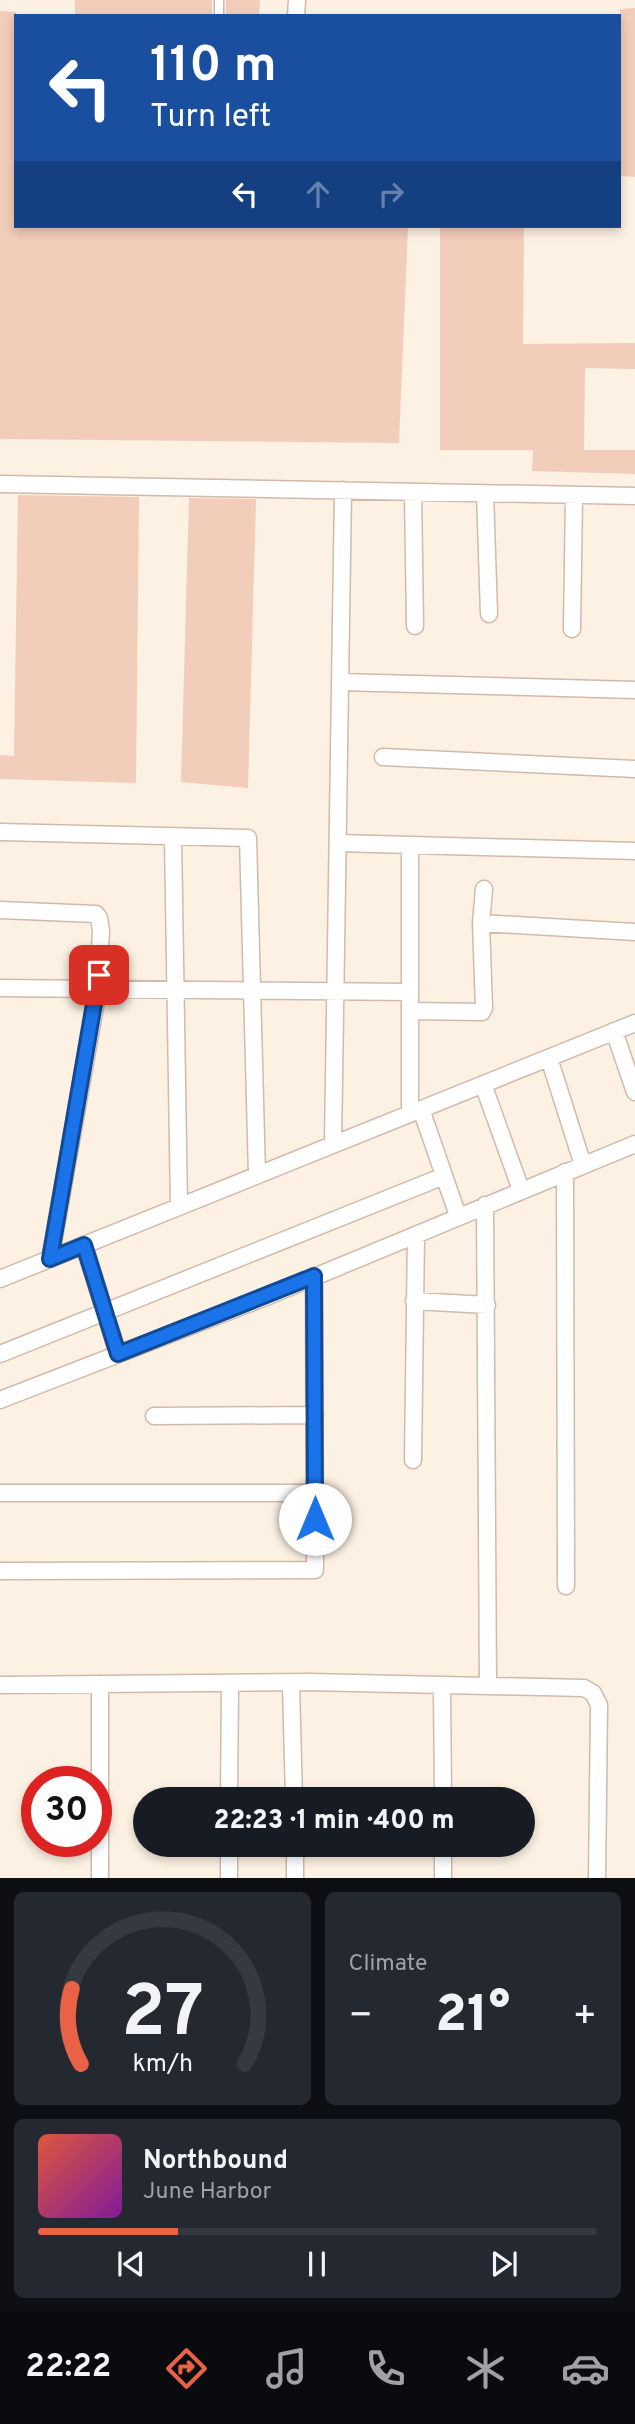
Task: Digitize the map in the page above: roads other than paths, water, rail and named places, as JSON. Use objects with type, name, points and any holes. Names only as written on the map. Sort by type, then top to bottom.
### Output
[{"type":"street","points":[[0,484],[635,496]]},
{"type":"street","points":[[333,1144],[343,490]]},
{"type":"street","points":[[412,492],[415,626]]},
{"type":"street","points":[[485,493],[489,614]]},
{"type":"street","points":[[572,629],[574,495]]},
{"type":"street","points":[[340,682],[635,690]]},
{"type":"street","points":[[383,757],[635,769]]},
{"type":"street","points":[[0,832],[248,838],[257,1175]]},
{"type":"street","points":[[173,837],[179,1207]]},
{"type":"street","points":[[338,843],[635,851]]},
{"type":"street","points":[[410,845],[410,1011],[416,1111],[458,1216]]},
{"type":"street","points":[[410,1011],[482,1012],[481,923],[484,889]]},
{"type":"street","points":[[0,910],[96,914],[101,930],[98,990],[50,1259]]},
{"type":"street","points":[[481,923],[635,932]]},
{"type":"street","points":[[0,988],[410,992]]},
{"type":"street","points":[[0,1279],[635,1023]]},
{"type":"street","points":[[614,1031],[635,1092]]},
{"type":"street","points":[[549,1058],[583,1165]]},
{"type":"street","points":[[483,1084],[521,1190]]},
{"type":"street","points":[[0,1400],[416,1235],[635,1144]]},
{"type":"street","points":[[565,1172],[566,1586]]},
{"type":"street","points":[[0,1354],[444,1176]]},
{"type":"street","points":[[485,1205],[488,1686]]},
{"type":"street","points":[[413,1460],[416,1235]]},
{"type":"street","points":[[84,1245],[118,1354]]},
{"type":"street","points":[[0,1571],[314,1570],[314,1276]]},
{"type":"street","points":[[414,1301],[487,1306]]},
{"type":"street","points":[[154,1416],[315,1415]]},
{"type":"street","points":[[0,1493],[315,1493]]},
{"type":"street","points":[[0,1685],[230,1683],[584,1688],[593,1693],[599,1705],[597,1878]]},
{"type":"street","points":[[229,1787],[230,1683]]},
{"type":"street","points":[[100,1684],[100,1878]]},
{"type":"street","points":[[291,1684],[294,1787]]},
{"type":"street","points":[[442,1686],[443,1787]]},
{"type":"street","points":[[229,1857],[229,1878]]},
{"type":"street","points":[[295,1857],[295,1878]]},
{"type":"street","points":[[443,1857],[443,1878]]}]
